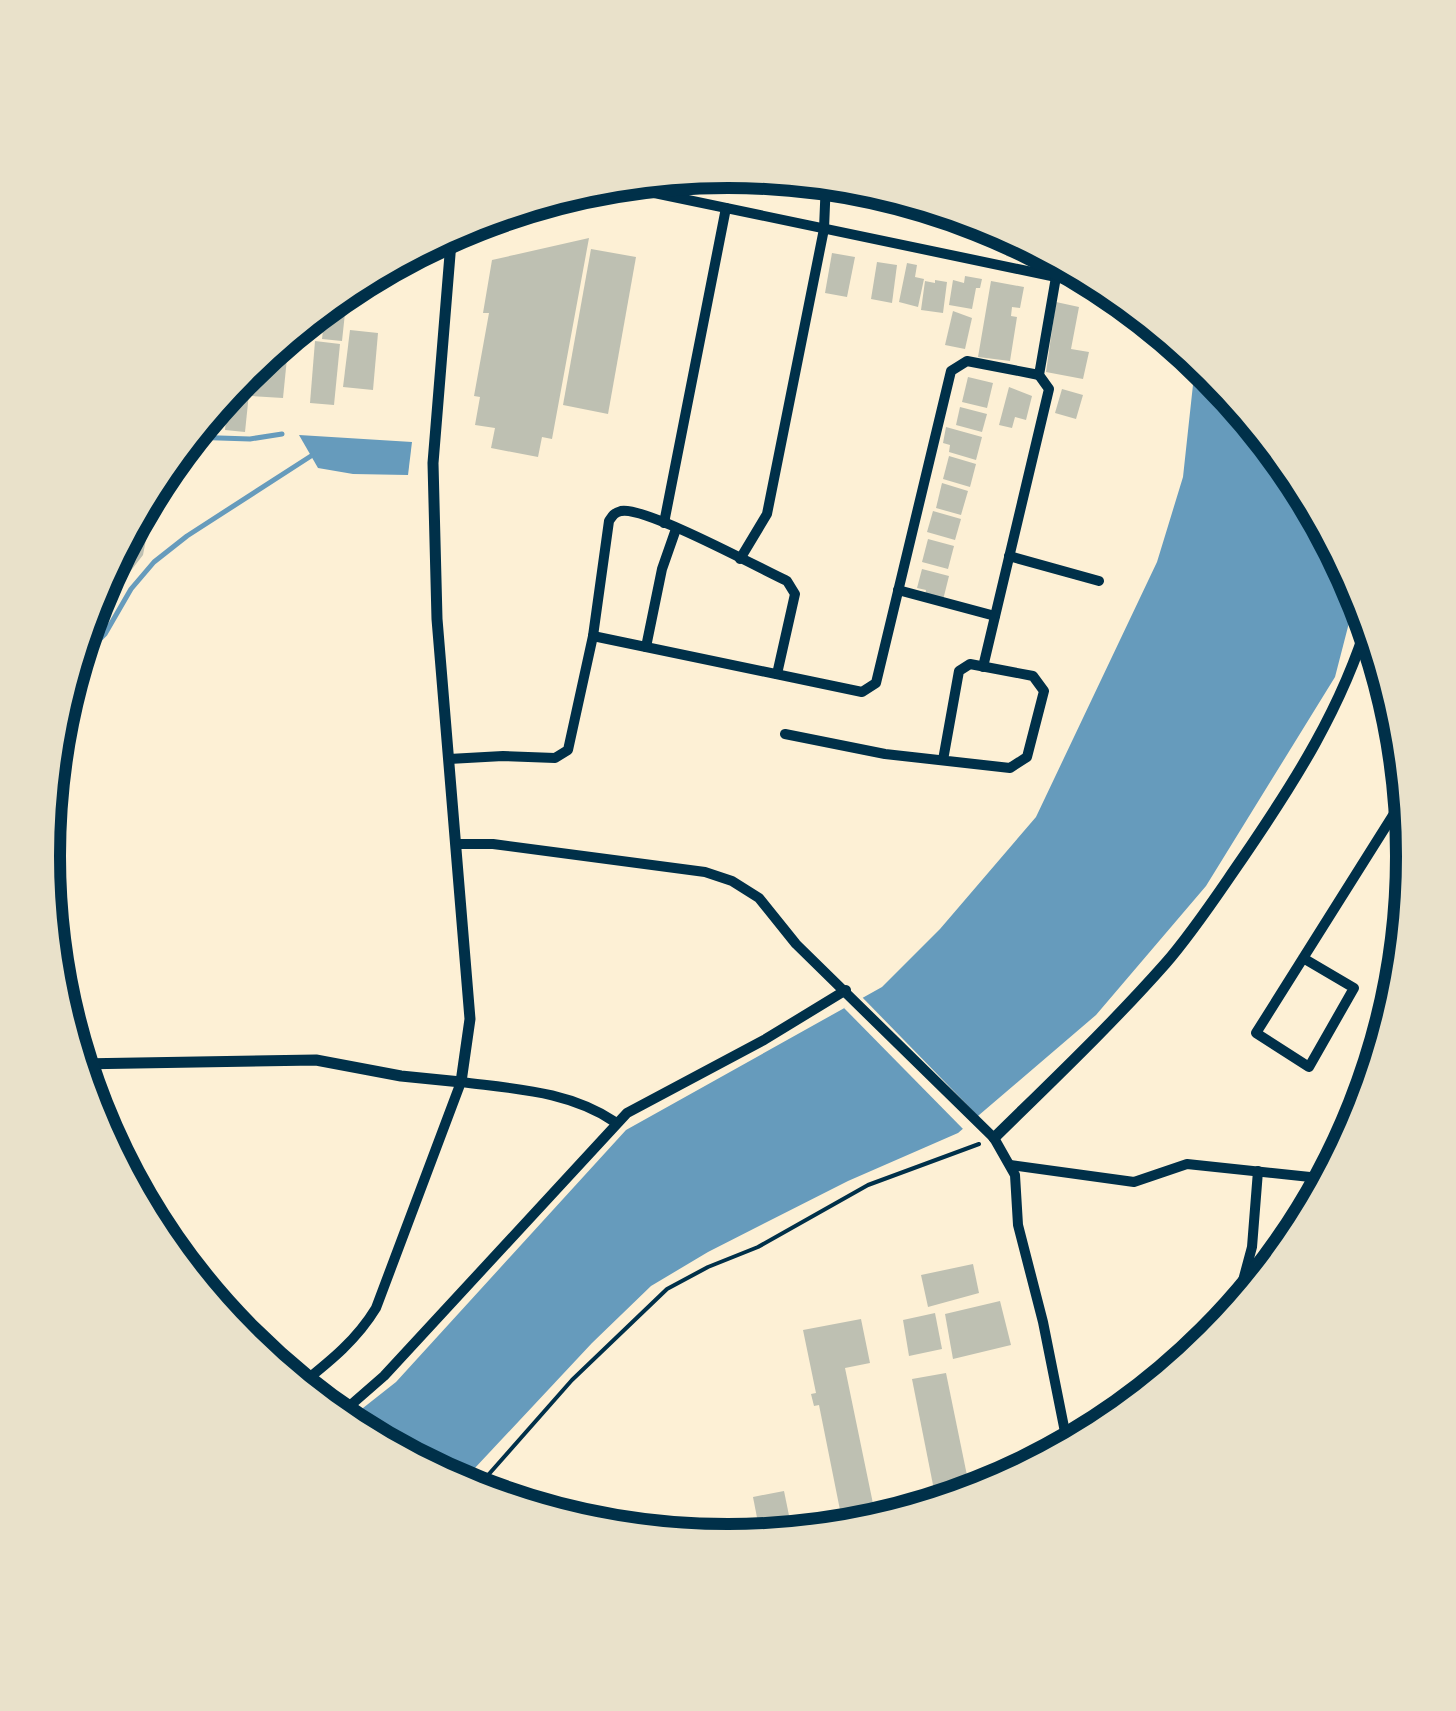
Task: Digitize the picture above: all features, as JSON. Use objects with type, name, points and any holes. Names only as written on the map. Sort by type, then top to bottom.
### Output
[{"type":"street","points":[[650,192],[1065,279]]},
{"type":"street","points":[[740,558],[767,514],[824,229],[825,195]]},
{"type":"street","points":[[664,523],[726,208]]},
{"type":"street","points":[[311,1377],[342,1351],[376,1308],[461,1082],[470,1019],[437,619],[433,464],[451,248]]},
{"type":"street","points":[[983,667],[1049,390],[1039,375],[1056,277]]},
{"type":"street","points":[[593,636],[862,692],[876,683],[951,371],[967,361],[1039,375]]},
{"type":"street","points":[[448,759],[555,758],[568,750],[593,636],[609,520],[626,510],[676,528],[787,581],[796,594],[776,674]]},
{"type":"street","points":[[646,647],[662,569],[676,528]]},
{"type":"street","points":[[1009,556],[1100,581]]},
{"type":"street","points":[[898,590],[995,616]]},
{"type":"street","points":[[994,1138],[1166,962],[1212,902],[1293,785],[1336,708],[1362,643]]},
{"type":"street","points":[[786,734],[885,754],[1010,768],[1026,757],[1044,692],[1033,676],[970,664],[959,671],[944,760]]},
{"type":"street","points":[[1303,958],[1354,988],[1309,1067],[1256,1033],[1303,958],[1395,812]]},
{"type":"street","points":[[456,844],[492,844],[705,872],[758,898],[796,944],[994,1138],[1010,1165],[1017,1188],[1018,1225],[1065,1432]]},
{"type":"street","points":[[350,1406],[384,1376],[616,1122],[650,1099],[764,1040],[846,990]]},
{"type":"street","points":[[93,1064],[316,1060],[401,1076],[550,1093],[616,1122]]},
{"type":"street","points":[[1010,1165],[1134,1182],[1187,1164],[1314,1177]]},
{"type":"street","points":[[1243,1280],[1252,1246],[1258,1171]]},
{"type":"path","points":[[486,1478],[572,1380],[667,1289],[708,1267],[758,1248],[868,1184],[994,1138]]},
{"type":"water","points":[[1194,377],[1230,415],[1283,484],[1327,560],[1351,615],[1335,677],[1206,886],[1096,1015],[958,1133],[848,1181],[708,1252],[651,1286],[471,1472],[358,1412],[396,1382],[626,1130],[882,987],[940,929],[1036,817],[1157,562],[1183,477]]},
{"type":"water","points":[[299,435],[412,442],[408,475],[353,474],[318,468]]},
{"type":"pier","points":[[861,996],[982,1120],[967,1133],[844,1008]]},
{"type":"building","points":[[589,238],[552,439],[542,437],[538,457],[491,448],[495,428],[475,425],[480,397],[474,396],[489,313],[483,313],[492,260]]},
{"type":"building","points":[[591,249],[636,257],[608,414],[563,405]]},
{"type":"building","points":[[1008,249],[1032,261],[1006,256]]},
{"type":"building","points":[[832,253],[855,257],[847,297],[825,293]]},
{"type":"building","points":[[877,262],[897,265],[892,303],[871,299]]},
{"type":"building","points":[[907,263],[917,265],[915,277],[924,279],[918,307],[899,302]]},
{"type":"building","points":[[965,276],[982,279],[972,309],[949,305],[953,280],[964,283]]},
{"type":"building","points":[[925,281],[947,282],[943,313],[921,310]]},
{"type":"building","points":[[991,281],[1024,287],[1020,308],[1012,307],[1011,316],[1017,317],[1010,361],[978,357]]},
{"type":"building","points":[[1056,302],[1079,307],[1071,349],[1089,352],[1083,379],[1046,372]]},
{"type":"building","points":[[346,308],[342,341],[322,339],[324,324]]},
{"type":"building","points":[[953,311],[972,318],[965,349],[945,345]]},
{"type":"building","points":[[350,330],[378,333],[373,390],[343,387]]},
{"type":"building","points":[[315,341],[340,344],[334,405],[310,403]]},
{"type":"building","points":[[287,354],[283,398],[252,396],[253,386]]},
{"type":"building","points":[[968,377],[993,383],[987,408],[962,402]]},
{"type":"building","points":[[1009,387],[1032,396],[1026,420],[1015,417],[1012,428],[999,425]]},
{"type":"building","points":[[1062,389],[1083,395],[1076,419],[1055,413]]},
{"type":"building","points":[[249,390],[245,432],[225,430],[227,414]]},
{"type":"building","points":[[960,407],[987,414],[982,432],[956,425]]},
{"type":"building","points":[[946,427],[982,437],[976,460],[949,452],[950,445],[943,443]]},
{"type":"building","points":[[949,456],[976,464],[970,487],[943,479]]},
{"type":"building","points":[[942,483],[968,491],[961,515],[936,508]]},
{"type":"building","points":[[933,511],[961,519],[955,540],[927,532]]},
{"type":"building","points":[[147,525],[143,555],[105,615]]},
{"type":"building","points":[[928,539],[954,546],[948,569],[922,562]]},
{"type":"building","points":[[922,569],[949,576],[943,600],[925,596],[926,590],[917,588]]},
{"type":"building","points":[[973,1264],[979,1293],[928,1307],[921,1275]]},
{"type":"building","points":[[1000,1301],[1011,1345],[953,1359],[945,1314]]},
{"type":"building","points":[[935,1313],[942,1349],[909,1356],[903,1320]]},
{"type":"building","points":[[861,1319],[870,1363],[845,1368],[874,1507],[841,1514],[819,1405],[814,1406],[811,1394],[816,1393],[803,1330]]},
{"type":"building","points":[[946,1373],[968,1479],[934,1491],[912,1379]]},
{"type":"building","points":[[784,1491],[790,1520],[758,1523],[753,1497]]},
{"type":"waterway","points":[[207,438],[250,439],[282,434]]},
{"type":"waterway","points":[[94,645],[154,562],[187,536],[311,456]]}]
